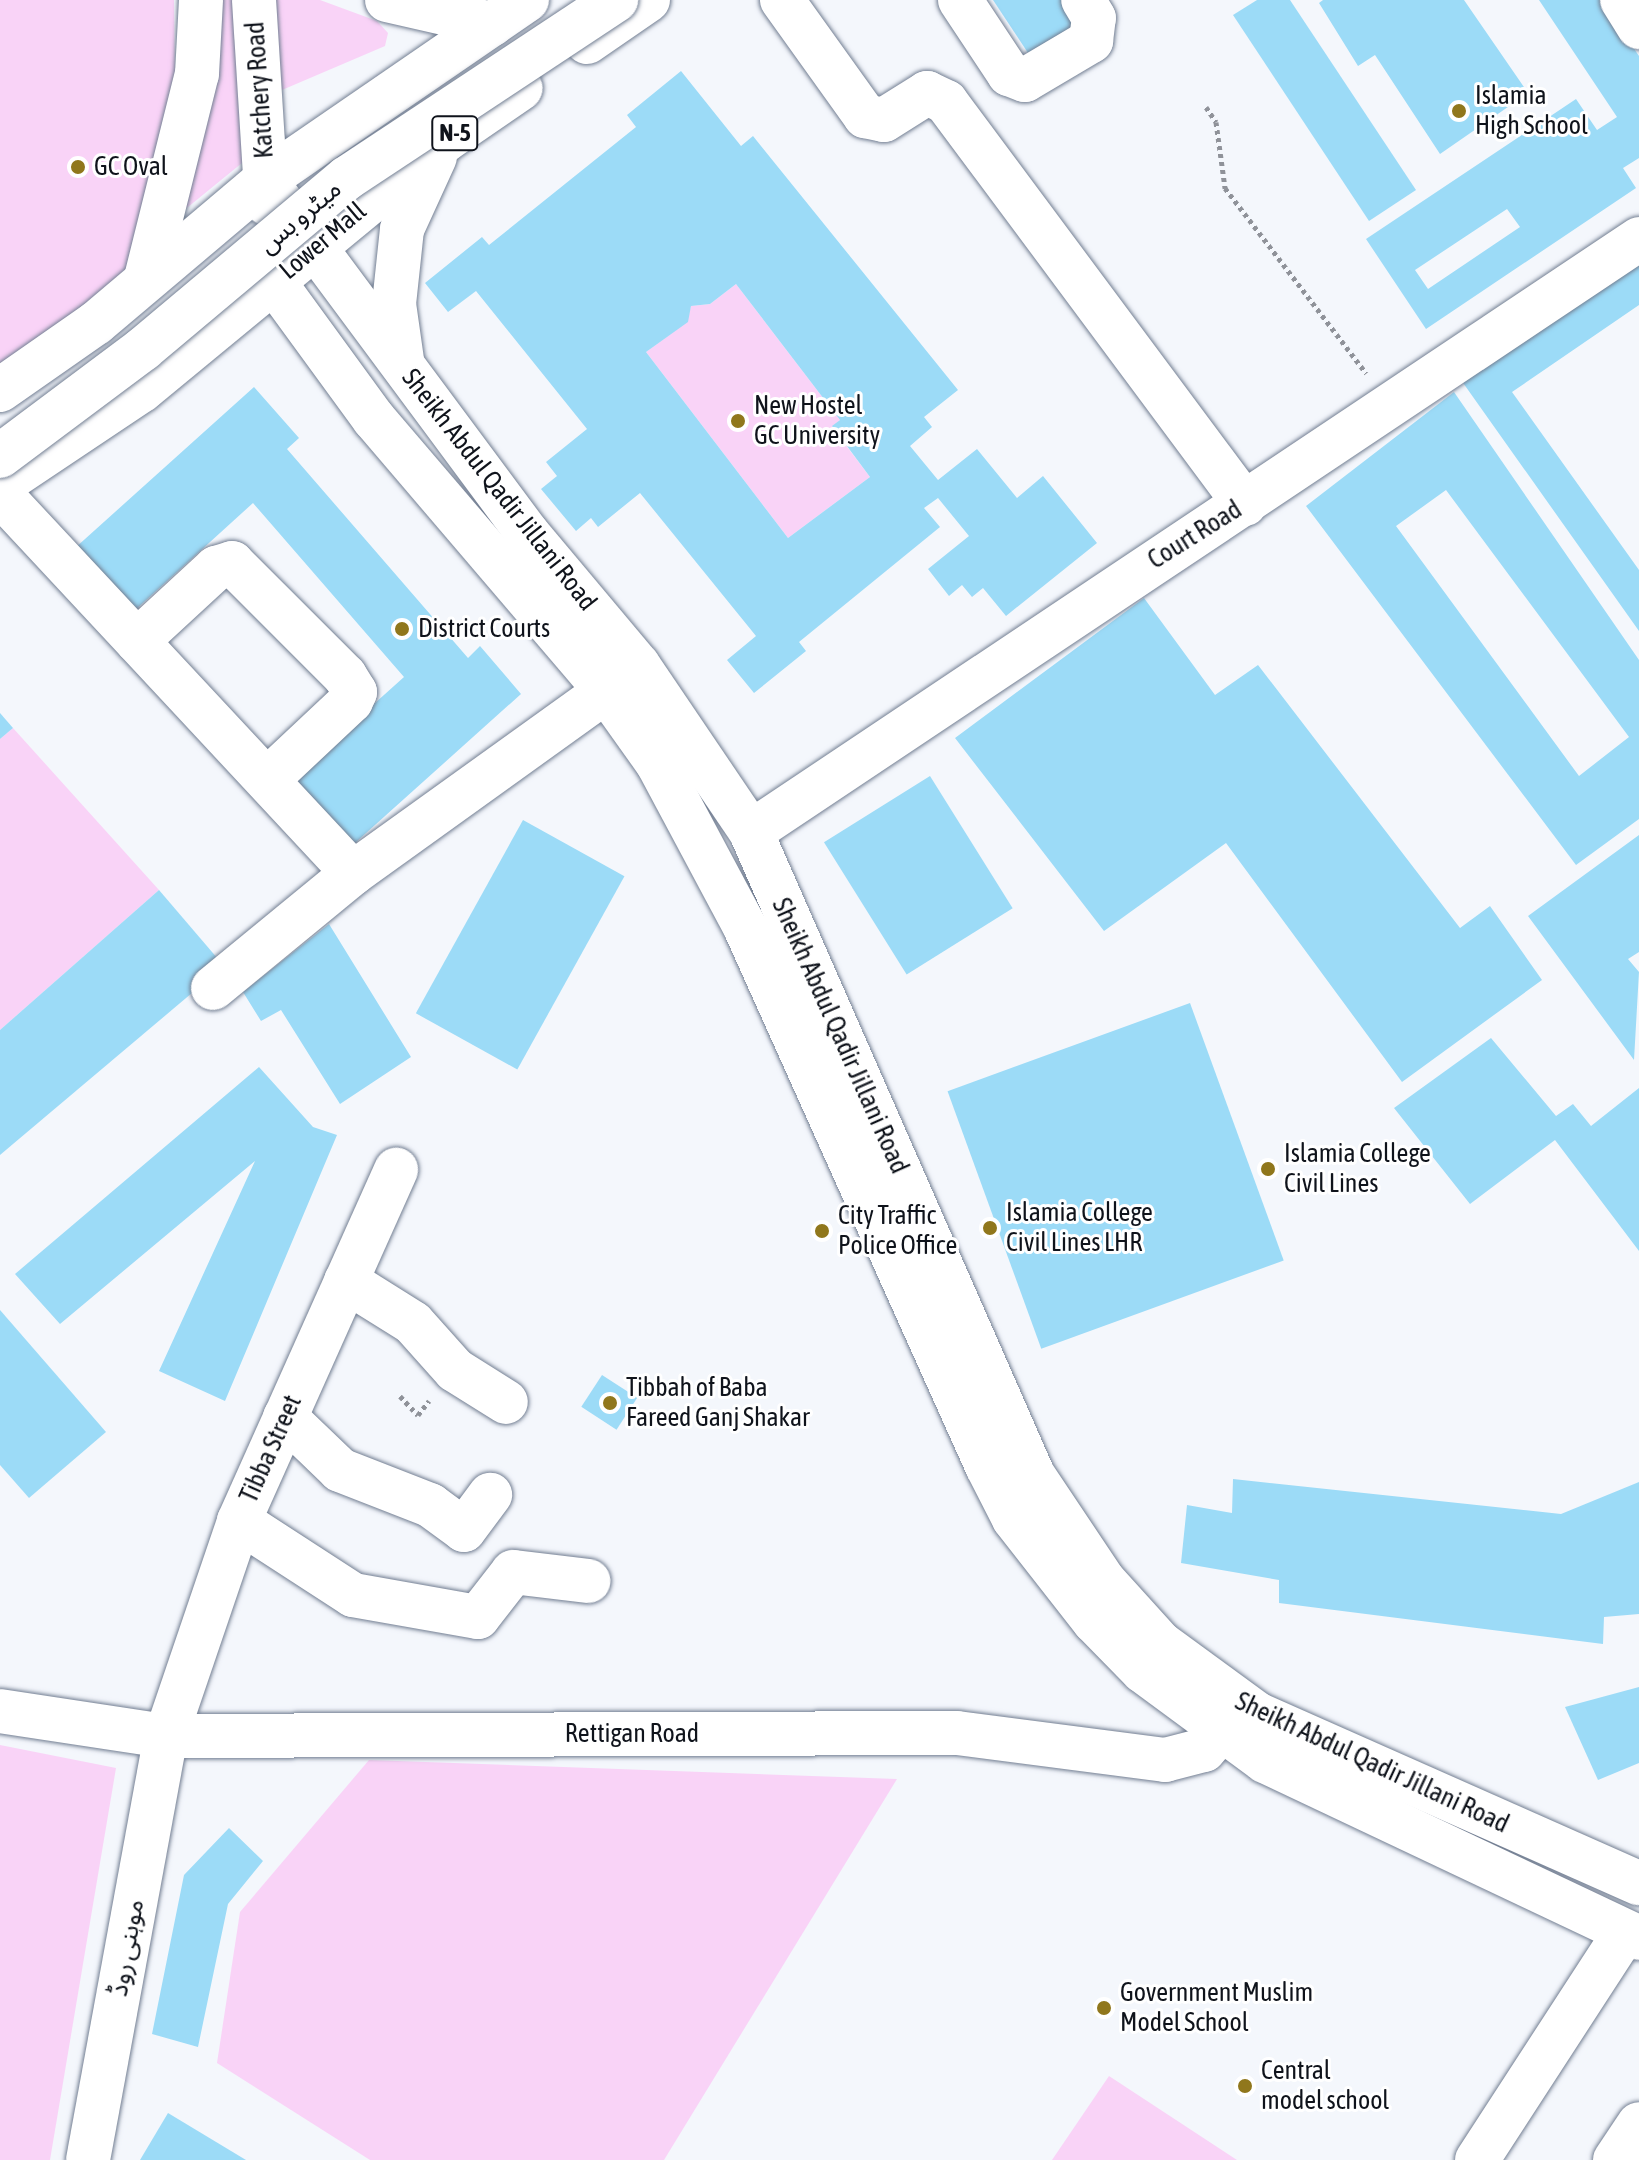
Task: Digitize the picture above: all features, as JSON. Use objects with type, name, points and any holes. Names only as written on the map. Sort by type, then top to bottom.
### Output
[{"type":"main road","name":"Katchery Road","points":[[146,278],[197,74],[201,0]]},
{"type":"main road","name":"Katchery Road","points":[[254,0],[274,282]]},
{"type":"main road","points":[[387,0],[492,24]]},
{"type":"main road","points":[[0,390],[49,360],[265,180],[527,0]]},
{"type":"main road","name":"میٹرو بس","points":[[0,456],[143,349],[347,178],[616,0]]},
{"type":"main road","name":"Lower Mall","points":[[0,485],[142,390],[444,141],[648,0]]},
{"type":"main road","points":[[782,0],[865,116],[884,120],[927,93],[946,102],[1245,504]]},
{"type":"main road","points":[[960,0],[1019,80],[1041,74],[1091,41],[1094,18],[1083,0]]},
{"type":"main road","points":[[1622,0],[1639,27]]},
{"type":"main road","points":[[404,368],[394,304],[402,229],[444,141]]},
{"type":"main road","name":"Sheikh Abdul Qadir Jillani Road","points":[[265,180],[528,534],[638,665],[751,832],[1033,1475],[1132,1615],[1232,1719],[1301,1780],[1632,1935]]},
{"type":"main road","name":"Court Road","points":[[751,832],[1639,239]]},
{"type":"main road","name":"Sheikh Abdul Qadir Jillani Road","points":[[274,282],[374,419],[606,691],[709,853],[952,1398],[1014,1519],[1094,1621],[1143,1671],[1232,1719],[1639,1883]]},
{"type":"main road","points":[[0,494],[353,873]]},
{"type":"main road","points":[[137,641],[216,568],[232,563],[345,676],[355,692],[351,701],[267,780]]},
{"type":"main road","points":[[213,988],[353,873],[606,691]]},
{"type":"main road","name":"Tibba Street","points":[[166,1736],[239,1521],[396,1170]]},
{"type":"main road","points":[[346,1281],[413,1323],[455,1370],[506,1402]]},
{"type":"main road","points":[[285,1417],[340,1470],[430,1505],[513,1572],[588,1581]]},
{"type":"main road","points":[[464,1530],[490,1495]]},
{"type":"main road","points":[[239,1521],[353,1595],[478,1617],[513,1572]]},
{"type":"main road","name":"Rettigan Road","points":[[0,1711],[166,1736],[957,1733],[1165,1760],[1187,1759],[1232,1719]]},
{"type":"main road","name":"موہنی روڈ","points":[[88,2160],[166,1736]]},
{"type":"main road","points":[[1477,2160],[1632,1935]]},
{"type":"main road","points":[[1615,2160],[1639,2124]]},
{"type":"path","points":[[1206,107],[1216,122],[1225,188],[1392,405]]},
{"type":"shaded area","name":"GC Oval","points":[[0,0],[174,0],[175,72],[135,262],[42,344],[0,371]]},
{"type":"shaded area","points":[[223,0],[240,0],[242,163],[177,216],[214,91]]},
{"type":"shaded area","points":[[262,0],[320,0],[377,21],[388,33],[385,46],[275,93]]},
{"type":"shaded area","points":[[736,284],[840,420],[832,427],[870,477],[788,538],[646,352],[687,322],[691,306],[710,304]]},
{"type":"shaded area","points":[[13,728],[159,890],[0,1030],[0,739]]},
{"type":"shaded area","points":[[0,1745],[116,1768],[50,2160],[0,2160]]},
{"type":"shaded area","points":[[369,1760],[897,1779],[664,2160],[370,2160],[217,2063],[240,1912]]},
{"type":"shaded area","points":[[1109,2076],[1237,2160],[1052,2160]]},
{"type":"building","points":[[993,0],[1062,0],[1080,28],[1032,59]]},
{"type":"building","points":[[1257,0],[1290,0],[1416,190],[1369,221],[1233,15]]},
{"type":"building","points":[[1323,0],[1464,0],[1528,93],[1440,154],[1375,55],[1358,66],[1319,3]]},
{"type":"building","points":[[1539,0],[1601,0],[1639,56],[1639,158],[1623,168],[1636,188],[1426,329],[1366,239],[1576,99],[1597,130],[1617,117]],"holes":[[[1507,209],[1520,227],[1428,289],[1415,270]]]},
{"type":"building","points":[[681,71],[741,146],[753,136],[958,390],[924,417],[932,427],[910,446],[938,480],[977,449],[1017,498],[1043,476],[1097,543],[1006,616],[983,588],[972,597],[962,585],[949,596],[928,569],[969,536],[938,498],[924,508],[940,527],[799,642],[806,651],[754,693],[727,660],[756,636],[640,493],[598,527],[591,518],[576,531],[541,489],[557,476],[546,462],[587,429],[476,291],[448,312],[425,283],[482,237],[489,245],[636,127],[627,115]],"holes":[[[736,284],[840,420],[832,426],[870,477],[788,538],[646,352],[688,322],[691,306],[710,304]]]},
{"type":"building","points":[[1639,259],[1639,305],[1512,392],[1639,570],[1639,631],[1461,380]]},
{"type":"building","name":"District Courts","points":[[254,387],[299,438],[287,449],[468,658],[480,646],[521,694],[346,851],[286,783],[404,677],[253,503],[133,612],[75,548]]},
{"type":"building","points":[[1454,392],[1639,660],[1639,819],[1576,865],[1306,506]],"holes":[[[1446,490],[1629,737],[1579,776],[1396,526]]]},
{"type":"building","points":[[1144,598],[1215,695],[1258,665],[1460,928],[1490,906],[1542,980],[1402,1082],[1226,843],[1104,931],[955,738]]},
{"type":"building","points":[[0,713],[13,728],[0,739]]},
{"type":"building","points":[[930,776],[1013,908],[907,975],[824,842]]},
{"type":"building","points":[[523,820],[624,876],[517,1070],[416,1013]]},
{"type":"building","points":[[1639,835],[1639,952],[1628,959],[1639,972],[1634,1060],[1528,916]]},
{"type":"building","points":[[159,890],[224,966],[0,1155],[0,1030]]},
{"type":"building","points":[[329,924],[411,1057],[340,1104],[281,1010],[261,1021],[243,992]]},
{"type":"building","points":[[1190,1003],[1284,1260],[1041,1349],[948,1091]]},
{"type":"building","points":[[1491,1038],[1556,1116],[1573,1104],[1591,1126],[1639,1088],[1639,1251],[1555,1140],[1470,1204],[1394,1108]]},
{"type":"building","points":[[259,1067],[313,1127],[337,1135],[225,1401],[159,1371],[255,1161],[60,1324],[15,1274]]},
{"type":"building","points":[[0,1310],[106,1432],[29,1498],[0,1465]]},
{"type":"building","name":"Tibbah of Baba Fareed Ganj Shakar","points":[[602,1375],[637,1398],[617,1430],[581,1407]]},
{"type":"building","points":[[1233,1479],[1561,1514],[1639,1482],[1639,1614],[1604,1617],[1603,1644],[1279,1603],[1279,1580],[1181,1563],[1187,1505],[1232,1513]]},
{"type":"building","points":[[1639,1687],[1639,1763],[1598,1780],[1565,1707]]},
{"type":"building","points":[[229,1828],[263,1861],[228,1904],[198,2047],[152,2034],[184,1875]]},
{"type":"building","points":[[168,2113],[246,2160],[140,2160]]},
{"type":"place","name":"Islamia High School","points":[[1459,111]]},
{"type":"place","name":"GC Oval","points":[[78,167]]},
{"type":"place","name":"New Hostel GC University","points":[[738,421]]},
{"type":"place","name":"District Courts","points":[[402,629]]},
{"type":"place","name":"Islamia College Civil Lines","points":[[1268,1169]]},
{"type":"place","name":"Islamia College Civil Lines LHR","points":[[990,1228]]},
{"type":"place","name":"City Traffic Police Office","points":[[822,1231]]},
{"type":"place","name":"Tibbah of Baba Fareed Ganj Shakar","points":[[610,1403]]},
{"type":"place","name":"Government Muslim Model School","points":[[1104,2008]]},
{"type":"place","name":"Central model school","points":[[1245,2086]]}]
